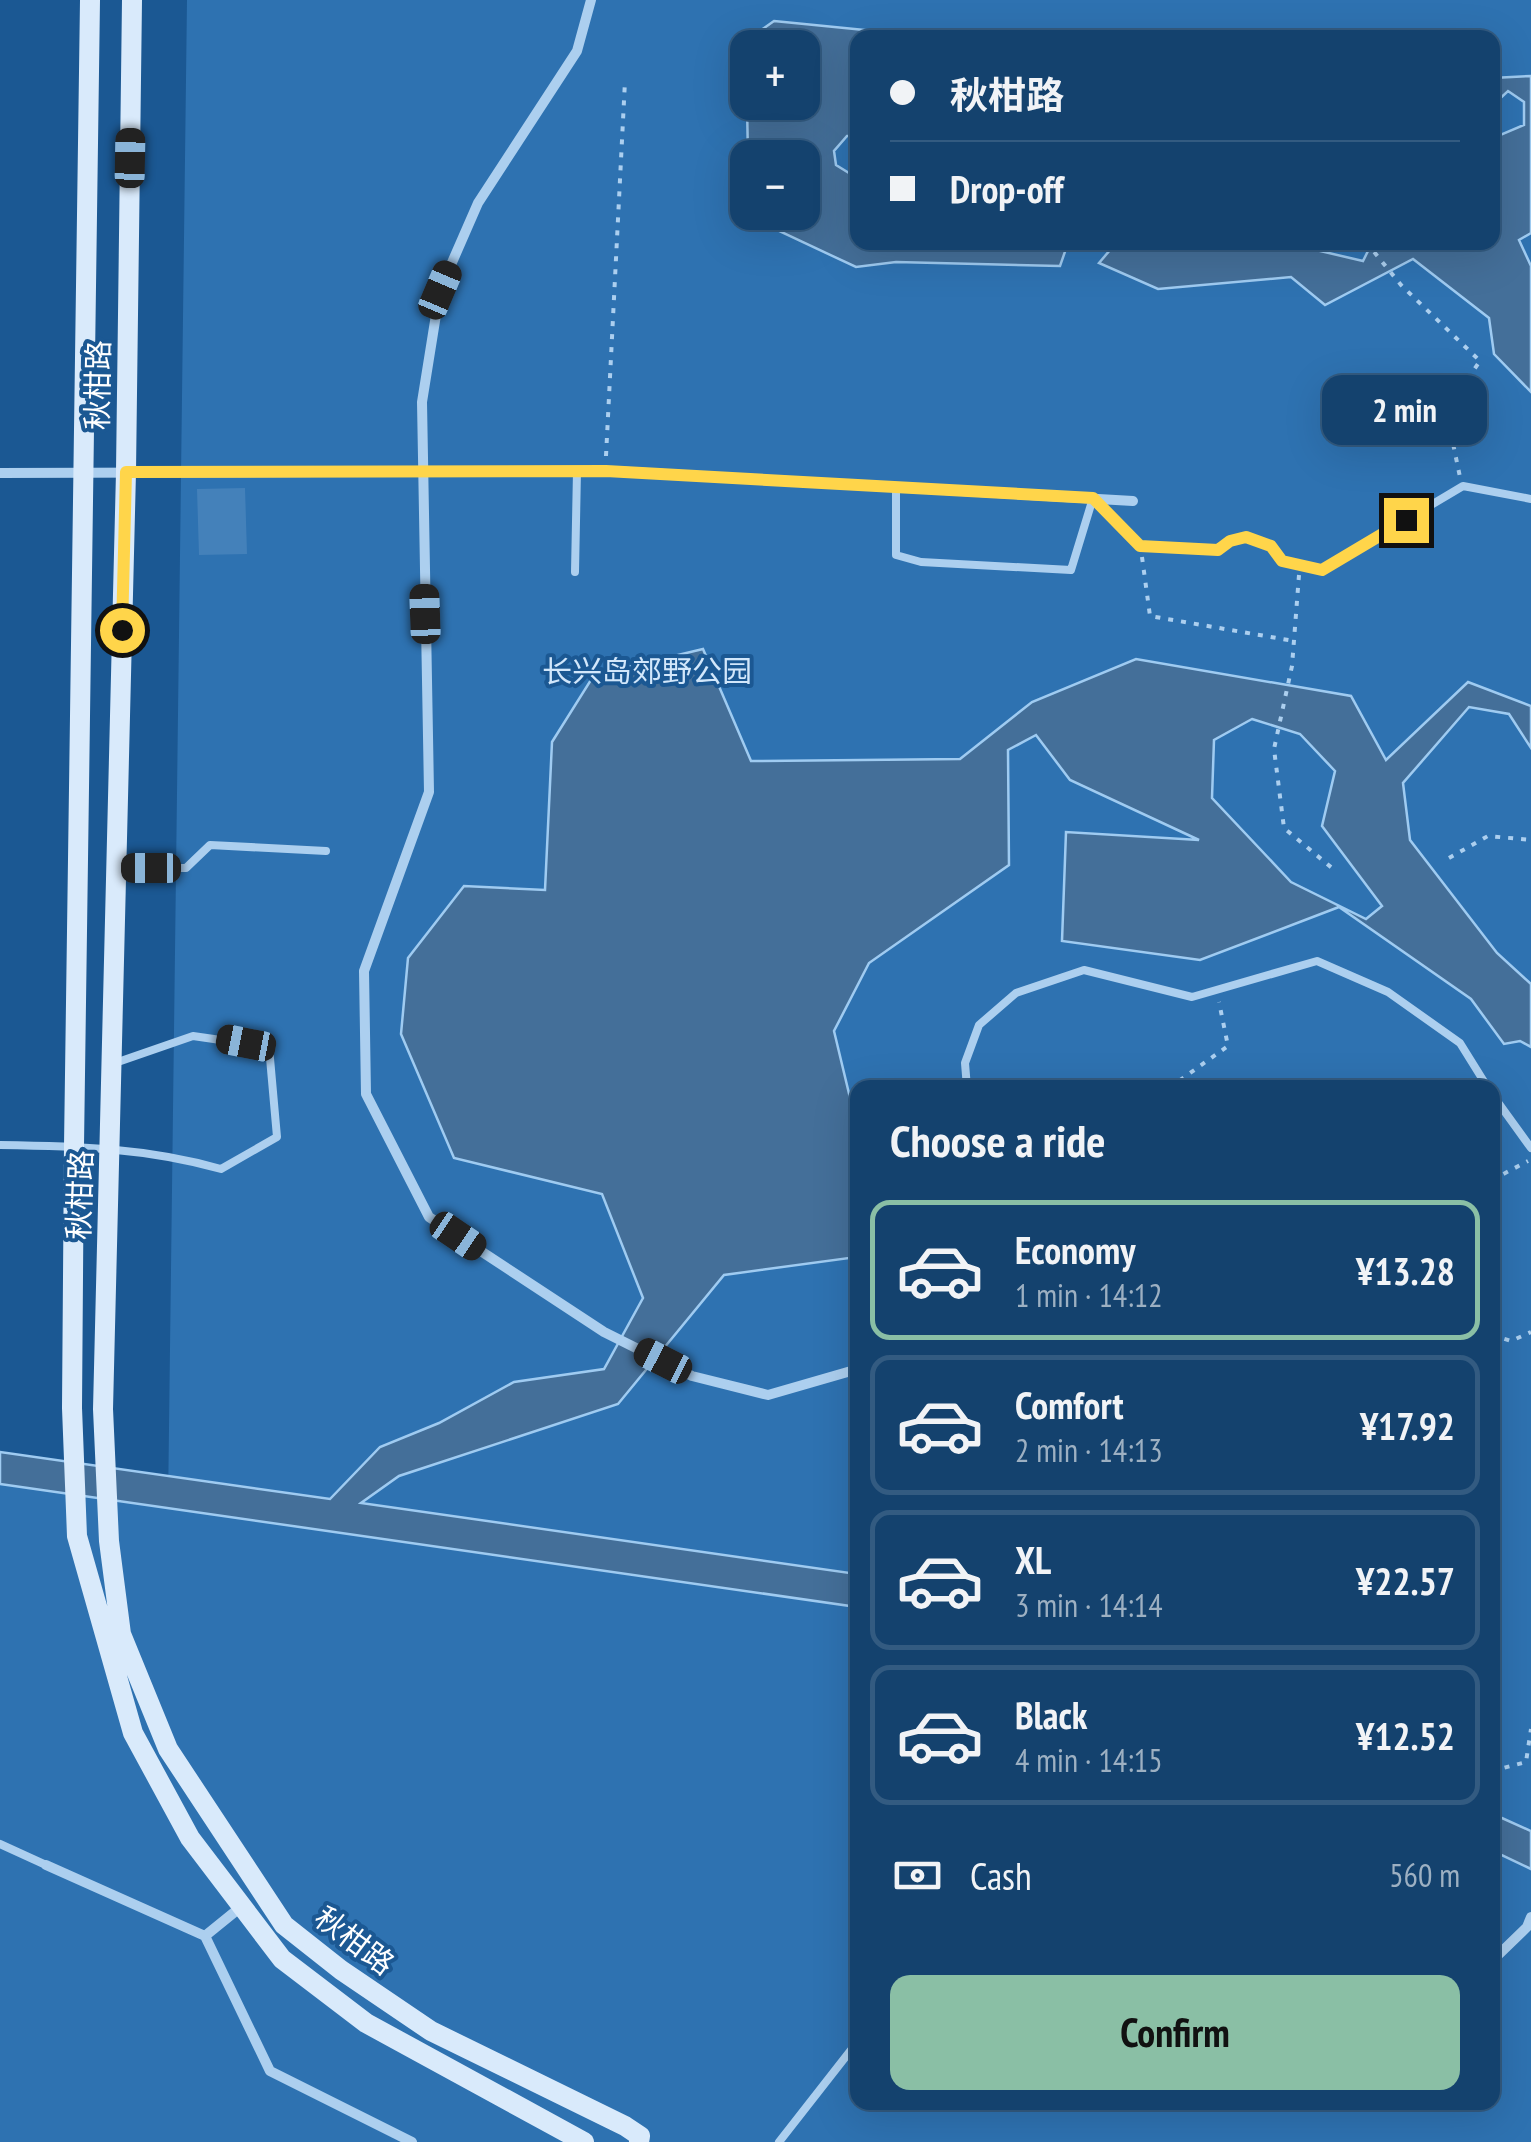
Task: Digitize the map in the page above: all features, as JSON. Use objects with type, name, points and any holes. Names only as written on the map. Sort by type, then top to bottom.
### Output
[{"type":"street","name":"秋柑路","points":[[90,0],[74,1146],[72,1408],[77,1536],[134,1733],[190,1838],[282,1959],[366,2022],[584,2142]]},
{"type":"street","name":"秋柑路","points":[[132,0],[126,472],[102,1409],[109,1540],[121,1634],[168,1749],[284,1925],[431,2032],[625,2126],[640,2136],[639,2142]]},
{"type":"street","points":[[592,0],[577,51],[478,203],[440,290],[422,402],[429,792],[364,971],[366,1094],[430,1217],[604,1332],[692,1376],[768,1395],[850,1370]]},
{"type":"street","points":[[0,473],[606,471],[1133,500]]},
{"type":"street","points":[[46,1864],[205,1936],[270,2071],[412,2142]]},
{"type":"street","points":[[205,1936],[242,1906]]},
{"type":"street","points":[[1500,1953],[1526,1928],[1531,1917]]},
{"type":"lane","points":[[575,572],[577,471]]},
{"type":"lane","points":[[896,487],[896,555],[921,562],[1071,570],[1093,498],[1140,546],[1218,550],[1230,541],[1246,537],[1271,546],[1282,561],[1322,570],[1462,486],[1531,499]]},
{"type":"lane","points":[[116,868],[186,868],[210,845],[326,850]]},
{"type":"lane","points":[[966,1080],[965,1063],[980,1025],[1016,993],[1084,970],[1192,997],[1317,961],[1388,992],[1460,1043],[1483,1080]]},
{"type":"lane","points":[[0,1145],[110,1147],[167,1154],[221,1169],[277,1138],[268,1047],[193,1036],[111,1065]]},
{"type":"lane","points":[[1500,1106],[1531,1148]]},
{"type":"lane","points":[[0,1844],[46,1864]]},
{"type":"lane","points":[[779,2142],[850,2051]]},
{"type":"path","points":[[606,471],[625,81]]},
{"type":"path","points":[[1373,250],[1401,285],[1480,361],[1446,410],[1462,486]]},
{"type":"path","points":[[1140,546],[1150,616],[1294,640]]},
{"type":"path","points":[[1300,565],[1294,640],[1274,749],[1284,828],[1332,868]]},
{"type":"path","points":[[1448,858],[1488,836],[1531,840]]},
{"type":"path","points":[[1180,1080],[1228,1046],[1216,990]]},
{"type":"path","points":[[1500,1175],[1531,1158]]},
{"type":"path","points":[[1500,1338],[1510,1341],[1531,1332]]},
{"type":"path","points":[[1500,1769],[1526,1762],[1531,1729]]},
{"type":"green space","name":"长兴岛郊野公园","points":[[187,0],[1531,0],[1531,2142],[0,2142],[0,1484],[168,1507]]},
{"type":"shaded area","points":[[774,21],[865,30],[850,30],[850,136],[834,151],[836,165],[850,174],[850,250],[1066,250],[1060,266],[896,262],[856,267],[777,230],[820,230],[820,140],[748,140],[747,120],[820,120],[820,30],[761,30]]},
{"type":"shaded area","points":[[1531,76],[1531,233],[1519,240],[1531,266],[1531,392],[1494,354],[1489,318],[1413,259],[1325,305],[1291,277],[1158,289],[1099,263],[1110,250],[1316,250],[1363,261],[1368,250],[1500,250],[1500,135],[1524,125],[1524,102],[1508,91],[1500,98],[1500,78]]},
{"type":"shaded area","points":[[703,649],[751,761],[960,759],[1032,702],[1136,659],[1351,696],[1386,760],[1468,682],[1531,706],[1531,748],[1509,714],[1469,707],[1403,783],[1410,840],[1497,953],[1531,984],[1531,1047],[1520,1041],[1504,1044],[1471,999],[1339,907],[1200,960],[1062,941],[1066,832],[1199,840],[1070,780],[1036,735],[1008,750],[1009,865],[869,963],[834,1031],[850,1098],[850,1258],[724,1275],[618,1404],[399,1476],[361,1503],[850,1573],[850,1606],[0,1484],[0,1452],[330,1499],[380,1447],[439,1423],[514,1382],[604,1369],[643,1298],[602,1194],[454,1158],[401,1034],[408,958],[464,886],[545,890],[552,742],[594,675]],"holes":[[[1252,719],[1300,734],[1335,771],[1322,826],[1382,906],[1366,919],[1291,882],[1212,798],[1214,740]]]},
{"type":"shaded area","points":[[1500,1817],[1531,1831],[1531,1869],[1500,1854]]},
{"type":"building","points":[[245,488],[247,554],[199,555],[197,489]]},
{"type":"route","points":[[122,630],[126,472],[606,471],[1093,498],[1140,546],[1218,550],[1230,541],[1246,537],[1271,546],[1282,561],[1322,570],[1406,520]]}]
